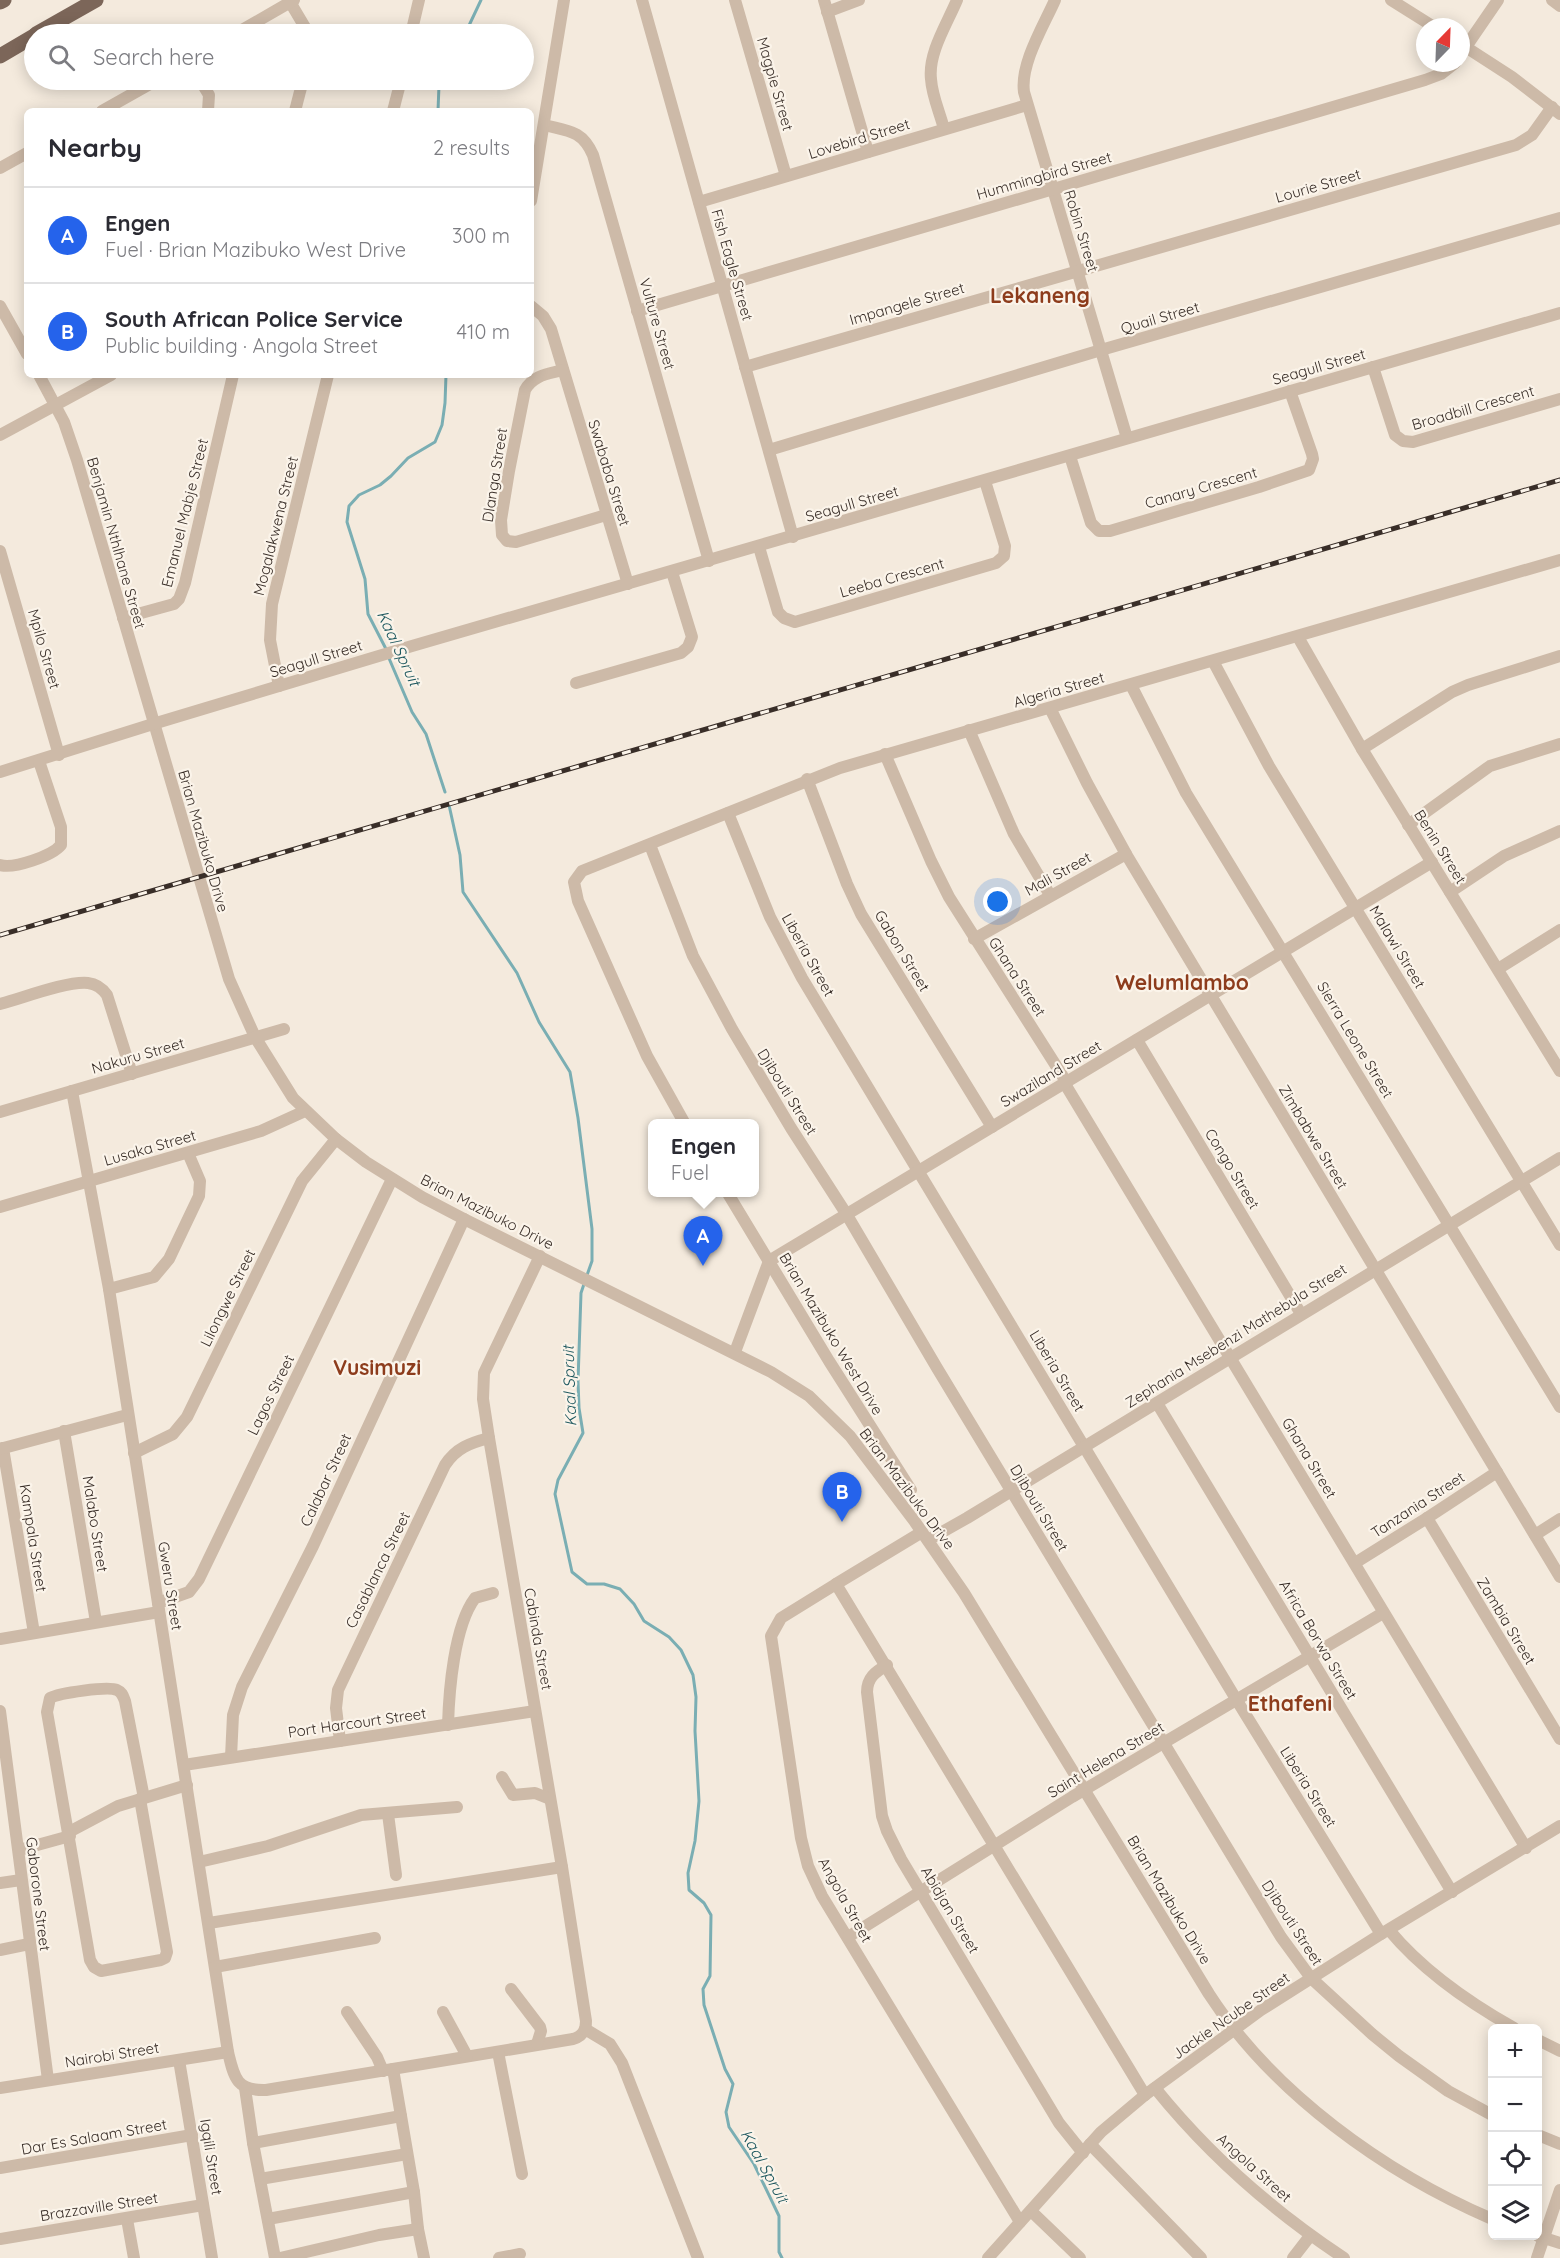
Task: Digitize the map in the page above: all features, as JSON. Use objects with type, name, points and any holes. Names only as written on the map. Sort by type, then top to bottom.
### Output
[{"type":"main road","points":[[54,24],[96,0]]},
{"type":"main road","points":[[0,56],[24,42]]},
{"type":"street","points":[[413,24],[419,0]]},
{"type":"street","points":[[534,183],[564,0]]},
{"type":"street","name":"Fish Eagle Street","points":[[642,0],[793,537]]},
{"type":"street","name":"Magpie Street","points":[[735,0],[786,176]]},
{"type":"street","points":[[859,0],[826,6],[868,152]]},
{"type":"street","points":[[944,129],[932,87],[930,70],[935,50],[957,0]]},
{"type":"street","name":"Robin Street","points":[[1055,0],[1024,73],[1023,82],[1027,105],[1127,438]]},
{"type":"street","points":[[1391,0],[1420,18]]},
{"type":"street","points":[[1470,39],[1498,0]]},
{"type":"street","points":[[1552,0],[1560,6]]},
{"type":"street","points":[[252,24],[292,1],[304,24]]},
{"type":"street","points":[[1470,53],[1512,77],[1556,111]]},
{"type":"street","name":"Hummingbird Street","points":[[638,311],[1425,80],[1444,72]]},
{"type":"street","points":[[107,108],[139,90]]},
{"type":"street","points":[[206,90],[209,95],[208,108]]},
{"type":"street","points":[[296,108],[300,90]]},
{"type":"street","points":[[394,108],[398,90]]},
{"type":"street","name":"Lovebird Street","points":[[699,202],[1027,105]]},
{"type":"street","name":"Lourie Street","points":[[1077,270],[1516,145],[1527,140],[1556,111]]},
{"type":"street","name":"Vulture Street","points":[[544,125],[577,133],[588,144],[709,561]]},
{"type":"street","points":[[0,168],[24,155]]},
{"type":"street","name":"Quail Street","points":[[769,450],[1101,350],[1560,218]]},
{"type":"street","name":"Impangele Street","points":[[745,367],[1077,270]]},
{"type":"street","points":[[0,306],[24,349]]},
{"type":"street","name":"Swababa Street","points":[[534,309],[547,322],[628,584]]},
{"type":"street","name":"Seagull Street","points":[[0,772],[412,646],[1560,313]]},
{"type":"street","name":"Broadbill Crescent","points":[[1373,367],[1395,435],[1403,441],[1413,442],[1560,399]]},
{"type":"street","name":"Dlanga Street","points":[[563,370],[538,377],[528,384],[525,390],[501,520],[502,535],[507,541],[516,542],[606,515]]},
{"type":"street","name":"Benjamin Nthlhane Street","points":[[41,378],[64,422],[77,460],[153,724]]},
{"type":"street","points":[[0,435],[105,378]]},
{"type":"street","name":"Emanuel Mabje Street","points":[[123,618],[169,607],[182,593],[232,378]]},
{"type":"street","name":"Mogalakwena Street","points":[[279,686],[270,640],[272,604],[327,378]]},
{"type":"street","name":"Canary Crescent","points":[[1070,456],[1091,524],[1099,531],[1110,531],[1305,473],[1311,465],[1312,454],[1290,391]]},
{"type":"street","name":"Leeba Crescent","points":[[759,547],[778,612],[789,621],[804,620],[1000,561],[1004,556],[1005,546],[984,481]]},
{"type":"street","name":"Mpilo Street","points":[[0,551],[59,755]]},
{"type":"street","name":"Algeria Street","points":[[682,1119],[647,1056],[574,891],[576,877],[586,869],[807,779],[885,754],[1213,662],[1560,560]]},
{"type":"street","points":[[576,683],[681,653],[688,647],[692,634],[672,572]]},
{"type":"street","name":"Benin Street","points":[[1298,637],[1362,749],[1560,1071]]},
{"type":"street","points":[[1362,749],[1452,692],[1560,656]]},
{"type":"street","name":"Malawi Street","points":[[1213,662],[1269,766],[1560,1245]]},
{"type":"street","name":"Sierra Leone Street","points":[[1131,685],[1176,775],[1560,1407]]},
{"type":"street","name":"Zimbabwe Street","points":[[1050,708],[1087,783],[1126,854],[1560,1577]]},
{"type":"street","name":"Brian Mazibuko Drive","points":[[153,724],[229,979],[255,1037],[273,1069],[304,1111],[336,1139],[392,1179],[464,1219],[735,1352],[788,1382],[830,1415],[860,1447],[925,1536],[984,1624],[1209,1994],[1233,2029],[1278,2077],[1340,2130],[1416,2180],[1460,2205],[1488,2217]]},
{"type":"street","points":[[969,730],[1014,834],[1050,895]]},
{"type":"street","points":[[1408,825],[1490,766],[1560,744]]},
{"type":"street","name":"Ghana Street","points":[[885,754],[938,876],[974,939],[1066,1083],[1526,1848]]},
{"type":"street","points":[[0,865],[11,866],[50,854],[61,845],[61,827],[39,761]]},
{"type":"street","name":"Gabon Street","points":[[807,779],[847,884],[861,914],[992,1127]]},
{"type":"street","name":"Liberia Street","points":[[728,813],[783,946],[1236,1699],[1385,1932],[1442,1980],[1507,2024]]},
{"type":"street","points":[[1450,892],[1504,856],[1560,831]]},
{"type":"street","name":"Djibouti Street","points":[[650,844],[693,956],[710,991],[762,1081],[847,1215],[1277,1931],[1311,1978],[1400,2056],[1448,2091],[1488,2113]]},
{"type":"street","name":"Mali Street","points":[[974,939],[1126,854]]},
{"type":"street","name":"Swaziland Street","points":[[769,1261],[1432,862]]},
{"type":"street","points":[[1498,969],[1560,930]]},
{"type":"street","points":[[0,1004],[67,986],[87,983],[96,985],[107,995],[132,1074]]},
{"type":"street","name":"Nakuru Street","points":[[0,1112],[284,1029]]},
{"type":"street","name":"Congo Street","points":[[1137,1040],[1301,1314]]},
{"type":"street","name":"Gweru Street","points":[[72,1091],[109,1288],[228,2052],[233,2073],[243,2086],[275,2258]]},
{"type":"street","name":"Lusaka Street","points":[[0,1207],[261,1131],[304,1111]]},
{"type":"street","name":"Lilongwe Street","points":[[134,1453],[172,1434],[187,1417],[302,1181],[336,1139]]},
{"type":"street","points":[[109,1288],[154,1277],[169,1259],[199,1196],[200,1181],[188,1153]]},
{"type":"street","name":"Zephania Msebenzi Mathebula Street","points":[[925,1536],[1011,1491],[1560,1158]]},
{"type":"street","name":"Lagos Street","points":[[0,1639],[96,1622],[159,1607],[189,1592],[199,1579],[392,1179]]},
{"type":"street","name":"Brian Mazibuko West Drive","points":[[730,1197],[829,1361],[911,1490]]},
{"type":"street","name":"Calabar Street","points":[[231,1757],[233,1715],[242,1688],[313,1546],[464,1219]]},
{"type":"street","name":"Cabinda Street","points":[[540,1256],[484,1373],[483,1399],[562,1867],[586,2021],[583,2032]]},
{"type":"street","points":[[735,1352],[769,1261]]},
{"type":"street","name":"Africa Borwa Street","points":[[1157,1403],[1452,1892]]},
{"type":"street","points":[[2,1448],[127,1415]]},
{"type":"street","name":"Malabo Street","points":[[64,1431],[96,1622]]},
{"type":"street","name":"Casablanca Street","points":[[340,1741],[336,1708],[338,1690],[445,1465],[455,1452],[489,1438]]},
{"type":"street","name":"Kampala Street","points":[[2,1448],[34,1634]]},
{"type":"street","name":"Tanzania Street","points":[[1354,1563],[1497,1472]]},
{"type":"street","name":"Zambia Street","points":[[1427,1518],[1560,1739]]},
{"type":"street","points":[[1535,1535],[1560,1519]]},
{"type":"street","name":"Angola Street","points":[[925,1536],[836,1584],[781,1618],[773,1630],[771,1642],[804,1854],[813,1880],[1020,2222]]},
{"type":"street","name":"Angola Street","points":[[836,1584],[995,1845],[1150,2091],[1237,2176],[1311,2236],[1344,2258]]},
{"type":"street","points":[[448,1725],[451,1681],[465,1617],[475,1598],[493,1593]]},
{"type":"street","name":"Saint Helena Street","points":[[848,1937],[1084,1790],[1383,1613]]},
{"type":"street","name":"Abidjan Street","points":[[887,1665],[872,1675],[867,1686],[879,1800],[890,1837],[1059,2123],[1201,2258]]},
{"type":"street","points":[[112,1688],[122,1693],[125,1701],[167,1948],[165,1958],[107,1971],[94,1967],[90,1960],[70,1834],[47,1712],[48,1703],[54,1696],[112,1688]]},
{"type":"street","name":"Gaborone Street","points":[[0,1711],[6,1817],[19,1850],[29,1944],[48,2080]]},
{"type":"street","name":"Port Harcourt Street","points":[[184,1765],[535,1711]]},
{"type":"street","points":[[502,1777],[513,1795],[535,1794],[550,1799]]},
{"type":"street","points":[[19,1850],[70,1834],[105,1812],[187,1785]]},
{"type":"street","points":[[198,1862],[268,1846],[361,1815],[457,1808]]},
{"type":"street","points":[[388,1814],[396,1875]]},
{"type":"street","name":"Jackie Ncube Street","points":[[988,2258],[1112,2122],[1150,2091],[1233,2029],[1311,1978],[1560,1826]]},
{"type":"street","points":[[209,1923],[562,1867]]},
{"type":"street","points":[[0,1883],[21,1880]]},
{"type":"street","points":[[215,1967],[375,1938]]},
{"type":"street","points":[[0,1950],[29,1944]]},
{"type":"street","points":[[511,1989],[540,2027],[537,2044]]},
{"type":"street","points":[[347,2012],[388,2070],[401,2115],[424,2258]]},
{"type":"street","points":[[443,2012],[467,2056]]},
{"type":"street","points":[[243,2086],[266,2090],[573,2039],[583,2032],[610,2044],[622,2063],[698,2258]]},
{"type":"street","points":[[1542,2042],[1560,2051]]},
{"type":"street","name":"Nairobi Street","points":[[0,2088],[228,2052]]},
{"type":"street","points":[[498,2052],[522,2174]]},
{"type":"street","name":"Igqili Street","points":[[179,2060],[212,2258]]},
{"type":"street","points":[[253,2143],[401,2115]]},
{"type":"street","name":"Dar Es Salaam Street","points":[[0,2168],[192,2135]]},
{"type":"street","points":[[1542,2137],[1560,2144]]},
{"type":"street","points":[[260,2179],[407,2154]]},
{"type":"street","points":[[1542,2232],[1560,2190]]},
{"type":"street","points":[[268,2219],[414,2192]]},
{"type":"street","name":"Brazzaville Street","points":[[0,2239],[203,2205]]},
{"type":"street","points":[[1031,2211],[1080,2258]]},
{"type":"street","points":[[127,2219],[134,2258]]},
{"type":"street","points":[[280,2258],[379,2235],[418,2229]]},
{"type":"street","points":[[1293,2258],[1311,2236]]},
{"type":"street","points":[[1542,2238],[1560,2243]]},
{"type":"street","points":[[1537,2258],[1540,2240]]},
{"type":"street","points":[[499,2258],[520,2254]]},
{"type":"waterway","name":"Kaal Spruit","points":[[470,24],[481,0]]},
{"type":"waterway","name":"Kaal Spruit","points":[[438,108],[439,90]]},
{"type":"waterway","name":"Kaal Spruit","points":[[386,649],[368,614],[365,579],[347,522],[349,506],[359,495],[380,485],[408,458],[435,442],[442,425],[446,378]]},
{"type":"waterway","name":"Kaal Spruit","points":[[388,656],[412,712],[426,734],[445,792]]},
{"type":"waterway","name":"Kaal Spruit","points":[[449,805],[460,855],[463,892],[517,973],[539,1022],[570,1072],[592,1229],[592,1261],[586,1278]]},
{"type":"waterway","name":"Kaal Spruit","points":[[584,1284],[581,1293],[578,1381],[583,1433],[558,1480],[555,1494],[572,1572],[587,1584],[604,1584],[620,1589],[634,1604],[644,1621],[669,1637],[681,1650],[693,1675],[696,1697],[695,1731],[699,1801],[695,1841],[688,1873],[689,1890],[704,1903],[711,1915],[710,1976],[703,1989],[704,2005],[725,2069],[733,2084],[726,2112],[729,2127],[754,2164],[779,2216],[779,2252],[782,2258]]},
{"type":"railway","points":[[0,935],[1560,480]]},
{"type":"place","name":"Engen","points":[[703,1266]]},
{"type":"place","name":"South African Police Service","points":[[842,1522]]},
{"type":"district","name":"Lekaneng","points":[[1040,296]]},
{"type":"district","name":"Welumlambo","points":[[1182,983]]},
{"type":"district","name":"Vusimuzi","points":[[377,1368]]},
{"type":"district","name":"Ethafeni","points":[[1290,1704]]}]
